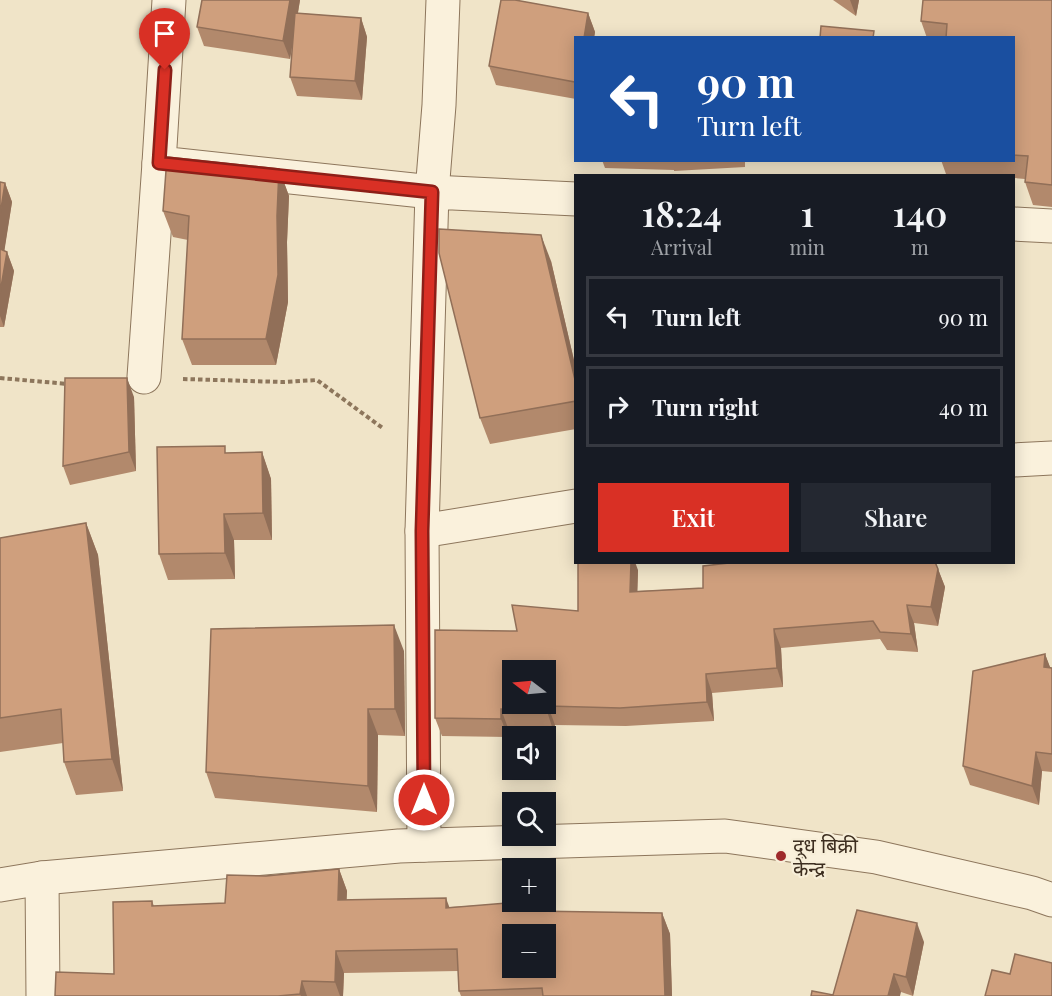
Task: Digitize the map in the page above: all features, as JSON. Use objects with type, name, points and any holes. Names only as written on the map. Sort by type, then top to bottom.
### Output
[{"type":"street","points":[[144,377],[170,0]]},
{"type":"street","points":[[424,845],[422,531],[432,192],[439,105],[443,0]]},
{"type":"street","points":[[159,163],[432,192],[574,200]]},
{"type":"street","points":[[1015,224],[1052,226]]},
{"type":"street","points":[[1015,460],[1052,458]]},
{"type":"street","points":[[422,531],[574,506]]},
{"type":"street","points":[[0,885],[42,878],[399,846],[725,836],[876,857],[1032,893],[1052,900]]},
{"type":"street","points":[[42,878],[43,996]]},
{"type":"path","points":[[144,377],[283,382],[317,380],[387,431]]},
{"type":"path","points":[[0,378],[64,385],[76,384]]},
{"type":"building","points":[[202,0],[290,0],[283,41],[197,27]]},
{"type":"building","points":[[501,0],[515,0],[588,13],[584,36],[574,36],[574,82],[489,66]]},
{"type":"building","points":[[923,0],[1052,0],[1052,185],[1025,182],[1028,156],[1015,155],[1015,36],[946,36],[947,24],[921,21]]},
{"type":"building","points":[[295,13],[361,18],[355,81],[290,77]]},
{"type":"building","points":[[821,26],[874,31],[873,36],[820,36]]},
{"type":"building","points":[[167,157],[279,169],[278,275],[266,339],[182,339],[189,216],[163,211]]},
{"type":"building","points":[[0,182],[5,183],[0,215]]},
{"type":"building","points":[[439,229],[541,235],[574,375],[574,401],[480,418],[439,253]]},
{"type":"building","points":[[0,249],[7,252],[0,293]]},
{"type":"building","points":[[65,378],[127,378],[129,452],[63,466]]},
{"type":"building","points":[[225,446],[225,453],[262,452],[263,513],[224,514],[225,553],[159,554],[157,447]]},
{"type":"building","points":[[86,523],[112,759],[64,762],[61,709],[0,718],[0,538]]},
{"type":"building","points":[[578,564],[631,564],[630,592],[703,588],[703,566],[720,564],[936,564],[938,569],[931,607],[907,605],[911,634],[880,632],[873,621],[774,629],[777,668],[706,674],[707,702],[620,708],[556,706],[556,660],[502,660],[501,719],[435,718],[435,630],[517,631],[512,605],[578,611]]},
{"type":"building","points":[[394,625],[395,709],[368,709],[368,786],[206,772],[211,629]]},
{"type":"building","points":[[1045,654],[1044,667],[1052,668],[1052,754],[1036,752],[1032,786],[963,766],[973,671]]},
{"type":"building","points":[[339,869],[338,900],[446,898],[446,908],[502,903],[502,912],[662,913],[665,996],[543,996],[542,988],[459,991],[457,949],[336,951],[335,982],[302,981],[300,994],[278,996],[55,996],[56,972],[114,974],[113,902],[152,901],[152,906],[225,903],[227,875],[266,876]]},
{"type":"building","points":[[857,910],[917,923],[906,977],[894,974],[888,996],[811,996],[812,991],[833,995]]},
{"type":"building","points":[[1015,954],[1052,963],[1052,996],[985,996],[992,970],[1010,974]]},
{"type":"place","name":"दूध बिक्री केन्द्र","points":[[781,856]]},
{"type":"route","points":[[165,70],[159,163],[432,192],[422,531],[424,800]]}]
